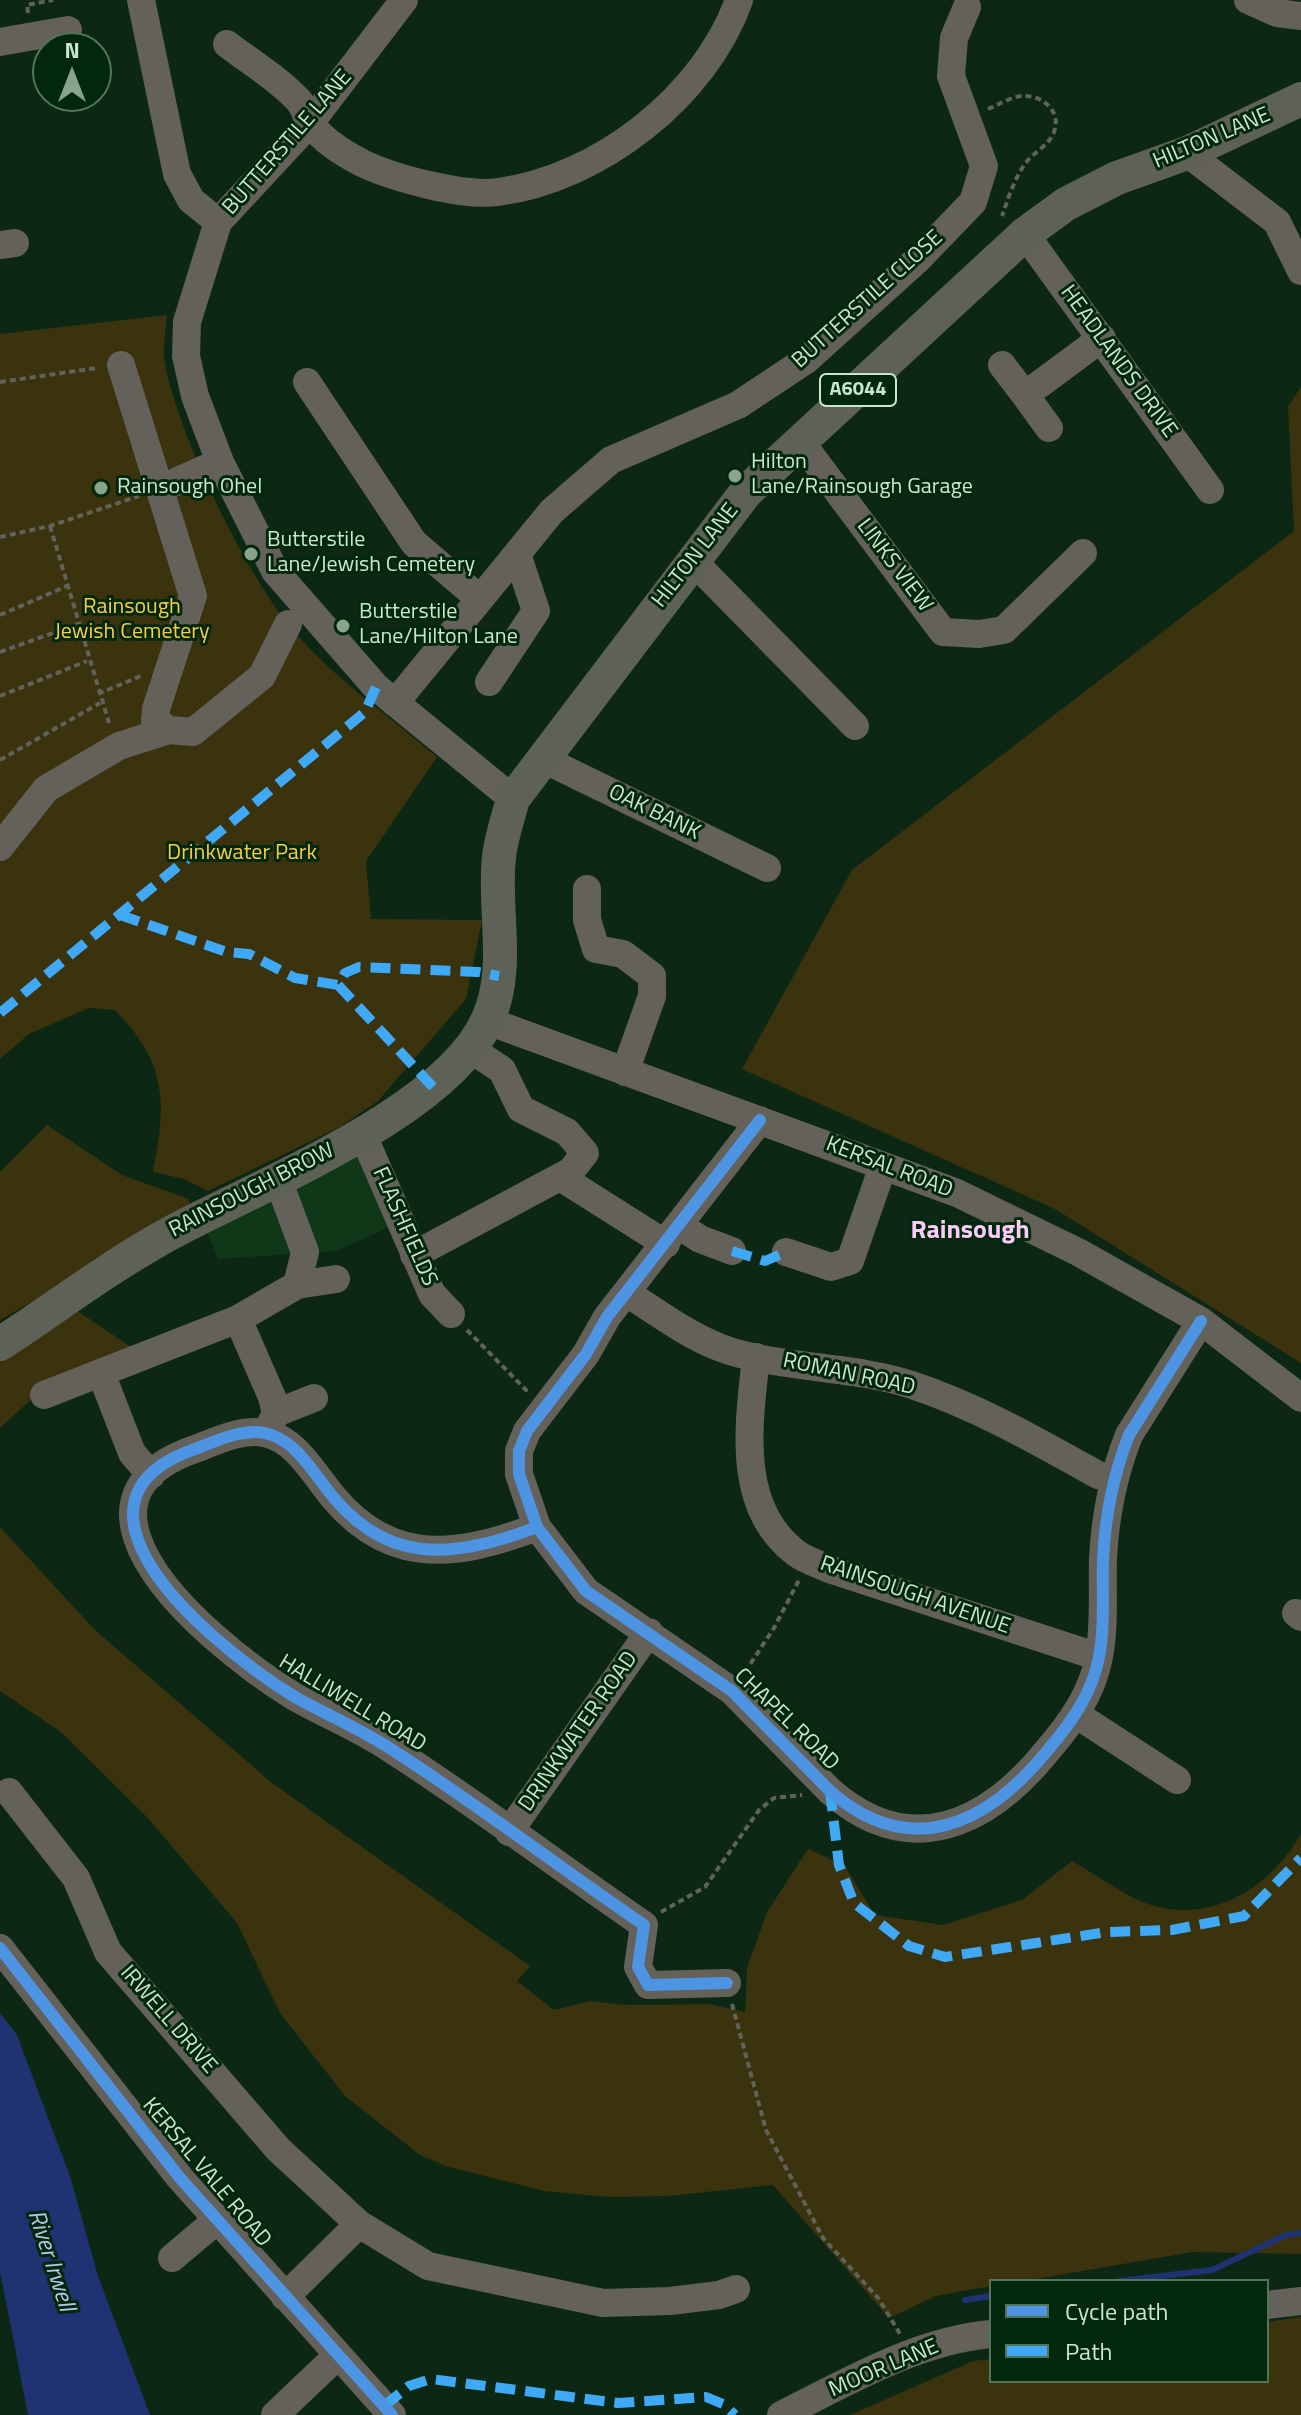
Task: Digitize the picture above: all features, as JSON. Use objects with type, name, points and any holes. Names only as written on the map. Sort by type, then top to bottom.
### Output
[{"type":"main road","name":"HILTON LANE","points":[[478,1034],[496,995],[500,963],[499,857],[513,799],[541,758],[746,492],[1013,228],[1117,178],[1187,153],[1301,99]]},
{"type":"main road","name":"RAINSOUGH BROW","points":[[0,1344],[164,1237],[363,1135],[433,1087],[478,1034]]},
{"type":"street","points":[[141,0],[162,87],[177,174],[191,200],[218,222]]},
{"type":"street","name":"BUTTERSTILE LANE","points":[[404,0],[310,123],[218,222],[187,322],[186,356],[195,396],[220,462],[275,571],[376,687],[513,799]]},
{"type":"street","points":[[227,44],[299,101],[310,123],[325,140],[364,164],[412,179],[462,190],[494,193],[523,188],[607,152],[654,118],[694,78],[715,49],[739,0]]},
{"type":"street","points":[[1248,0],[1277,13],[1301,16]]},
{"type":"street","name":"BUTTERSTILE CLOSE","points":[[395,703],[552,511],[611,460],[738,405],[806,360],[918,259],[973,202],[984,166],[951,76],[951,57],[967,7]]},
{"type":"street","points":[[0,42],[29,24],[68,30]]},
{"type":"street","points":[[1187,153],[1277,222],[1301,271]]},
{"type":"street","name":"HEADLANDS DRIVE","points":[[1013,228],[1102,338],[1210,490]]},
{"type":"street","points":[[1025,395],[1102,338]]},
{"type":"street","points":[[121,365],[193,596],[170,663],[155,721],[169,730]]},
{"type":"street","points":[[1002,365],[1049,428]]},
{"type":"street","points":[[321,394],[414,543],[480,599]]},
{"type":"street","name":"LINKS VIEW","points":[[800,441],[943,632],[979,634],[1004,630],[1083,553]]},
{"type":"street","points":[[160,489],[220,462]]},
{"type":"street","points":[[489,682],[536,611],[517,554]]},
{"type":"street","points":[[692,560],[855,726]]},
{"type":"street","points":[[0,847],[46,789],[119,746],[169,730],[193,732],[262,676],[288,624]]},
{"type":"street","name":"OAK BANK","points":[[541,758],[767,868]]},
{"type":"street","points":[[587,889],[587,920],[596,949],[623,954],[652,976],[652,996],[625,1072]]},
{"type":"street","points":[[414,1255],[571,1171],[585,1153],[567,1132],[521,1109],[502,1070],[478,1034]]},
{"type":"street","name":"KERSAL ROAD","points":[[478,1034],[625,1072],[957,1193],[1078,1252],[1201,1321],[1301,1398]]},
{"type":"street","name":"CHAPEL ROAD","points":[[760,1120],[627,1293],[527,1431],[519,1451],[519,1474],[537,1527],[586,1591],[732,1691],[830,1791],[845,1804],[881,1824],[919,1830],[957,1824],[979,1813],[1033,1769],[1077,1715],[1099,1657],[1103,1556],[1115,1479],[1129,1435],[1201,1321]]},
{"type":"street","name":"FLASHFIELDS","points":[[363,1135],[432,1294],[451,1314]]},
{"type":"street","points":[[786,1252],[831,1267],[850,1261],[883,1166]]},
{"type":"street","points":[[277,1177],[305,1252],[297,1285]]},
{"type":"street","points":[[560,1177],[673,1235],[700,1239],[732,1251]]},
{"type":"street","points":[[44,1395],[238,1319],[297,1285],[336,1279]]},
{"type":"street","name":"ROMAN ROAD","points":[[627,1293],[692,1336],[724,1349],[756,1357],[829,1366],[910,1385],[983,1411],[1098,1475],[1115,1479]]},
{"type":"street","points":[[238,1319],[271,1423],[303,1457],[354,1521],[387,1543],[420,1548],[465,1548],[537,1527]]},
{"type":"street","name":"RAINSOUGH AVENUE","points":[[756,1357],[751,1409],[752,1481],[761,1511],[773,1531],[807,1559],[1099,1657]]},
{"type":"street","points":[[101,1373],[132,1453],[151,1475],[175,1456],[271,1423],[314,1398]]},
{"type":"street","name":"HALLIWELL ROAD","points":[[151,1475],[134,1500],[135,1539],[150,1569],[192,1617],[225,1647],[293,1696],[382,1743],[644,1925]]},
{"type":"street","name":"DRINKWATER ROAD","points":[[509,1832],[649,1632]]},
{"type":"street","points":[[1077,1715],[1177,1780]]},
{"type":"street","name":"IRWELL DRIVE","points":[[12,1789],[76,1878],[108,1952],[278,2149],[359,2224],[428,2266],[603,2303],[670,2301],[719,2295],[736,2289]]},
{"type":"street","points":[[644,1925],[638,1967],[648,1985],[727,1983]]},
{"type":"street","name":"KERSAL VALE ROAD","points":[[0,1948],[180,2178],[392,2415]]},
{"type":"street","points":[[172,2258],[217,2220]]},
{"type":"street","points":[[285,2297],[359,2224]]},
{"type":"street","points":[[1269,2305],[1301,2301]]},
{"type":"street","name":"MOOR LANE","points":[[781,2415],[911,2352],[966,2336],[989,2334]]},
{"type":"street","points":[[283,2413],[337,2356]]},
{"type":"path","points":[[29,24],[27,5],[53,0]]},
{"type":"path","points":[[965,110],[1022,95],[1041,99],[1051,107],[1055,130],[1048,143],[1025,163],[1013,228]]},
{"type":"path","points":[[0,382],[121,365]]},
{"type":"path","points":[[0,537],[50,526],[160,489]]},
{"type":"path","points":[[50,526],[100,703],[119,746]]},
{"type":"path","points":[[0,615],[67,586]]},
{"type":"path","points":[[0,652],[78,624]]},
{"type":"path","points":[[0,696],[88,661]]},
{"type":"path","points":[[98,694],[170,663]]},
{"type":"path","points":[[0,760],[100,703]]},
{"type":"path","points":[[451,1314],[545,1408]]},
{"type":"path","points":[[732,1691],[774,1628],[807,1559]]},
{"type":"path","points":[[644,1925],[673,1903],[705,1887],[759,1810],[774,1798],[830,1791]]},
{"type":"path","points":[[727,1983],[766,2130],[823,2238],[879,2299],[911,2352]]},
{"type":"shaded area","points":[[360,1152],[397,1224],[336,1251],[218,1259],[206,1229]]},
{"type":"green space","points":[[167,315],[164,358],[184,427],[214,499],[269,598],[321,660],[437,757],[366,861],[371,919],[482,920],[466,999],[378,1101],[338,1128],[208,1191],[184,1179],[153,1172],[160,1125],[159,1085],[145,1048],[115,1010],[89,1008],[29,1034],[0,1059],[0,334]]},
{"type":"green space","points":[[1301,387],[1301,1363],[1055,1209],[742,1069],[852,870],[1294,531],[1288,406]]},
{"type":"green space","points":[[47,1125],[122,1175],[189,1199],[190,1211],[0,1320],[0,1172]]},
{"type":"green space","points":[[73,1308],[131,1347],[36,1395],[0,1428],[0,1361]]},
{"type":"green space","points":[[0,1527],[95,1630],[272,1783],[530,1966],[517,1981],[554,2010],[590,2001],[626,2005],[710,2004],[745,2012],[747,1968],[767,1912],[808,1849],[844,1865],[875,1915],[943,1925],[1022,1900],[1072,1861],[1136,1899],[1185,1910],[1209,1907],[1231,1900],[1271,1873],[1301,1834],[1301,2254],[1193,2252],[1036,2279],[989,2279],[989,2286],[936,2296],[889,2318],[773,2185],[668,2196],[609,2197],[544,2191],[446,2166],[420,2155],[345,2096],[280,2013],[237,1923],[147,1817],[61,1732],[0,1691]]},
{"type":"green space","points":[[1301,2317],[1301,2415],[850,2415],[973,2361],[989,2359],[989,2383],[1269,2383],[1269,2322]]},
{"type":"water","name":"River Irwell","points":[[0,2013],[17,2035],[70,2176],[98,2276],[150,2415],[28,2415],[0,2271]]},
{"type":"waterway","points":[[1136,2279],[1212,2270],[1286,2235],[1301,2233]]},
{"type":"waterway","points":[[965,2300],[989,2296]]},
{"type":"marked path","points":[[0,1013],[365,712],[376,687]]},
{"type":"marked path","points":[[120,915],[227,952],[249,954],[295,978],[338,985]]},
{"type":"marked path","points":[[433,1087],[338,985],[345,973],[359,967],[478,972],[499,976]]},
{"type":"marked path","points":[[732,1251],[765,1261],[786,1252]]},
{"type":"marked path","points":[[830,1791],[839,1865],[854,1903],[909,1946],[945,1957],[1107,1932],[1172,1930],[1244,1916],[1301,1858]]},
{"type":"marked path","points":[[384,2406],[409,2386],[431,2379],[618,2403],[706,2397],[723,2404],[735,2415]]},
{"type":"cycle path","points":[[760,1120],[607,1317],[586,1354],[527,1431],[519,1451],[519,1474],[537,1527],[586,1591],[732,1691],[830,1791],[860,1812],[889,1825],[918,1829],[946,1825],[973,1815],[1024,1777],[1072,1719],[1086,1696],[1099,1657],[1106,1528],[1124,1450],[1129,1435],[1201,1321]]},
{"type":"cycle path","points":[[537,1527],[475,1546],[447,1550],[420,1549],[394,1542],[369,1530],[346,1511],[291,1446],[275,1436],[257,1432],[221,1439],[159,1467],[140,1488],[133,1512],[137,1538],[168,1590],[232,1652],[295,1697],[368,1735],[423,1770],[644,1925],[638,1967],[648,1985],[727,1983]]},
{"type":"cycle path","points":[[0,1948],[180,2178],[392,2415]]},
{"type":"place","name":"Hilton Lane/Rainsough Garage","points":[[735,476]]},
{"type":"place","name":"Rainsough Ohel","points":[[101,488]]},
{"type":"place","name":"Butterstile Lane/Jewish Cemetery","points":[[251,554]]},
{"type":"place","name":"Butterstile Lane/Hilton Lane","points":[[343,626]]},
{"type":"district","name":"Rainsough","points":[[970,1232]]},
{"type":"park label","name":"Rainsough Jewish Cemetery","points":[[132,620]]},
{"type":"park label","name":"Drinkwater Park","points":[[242,854]]}]
